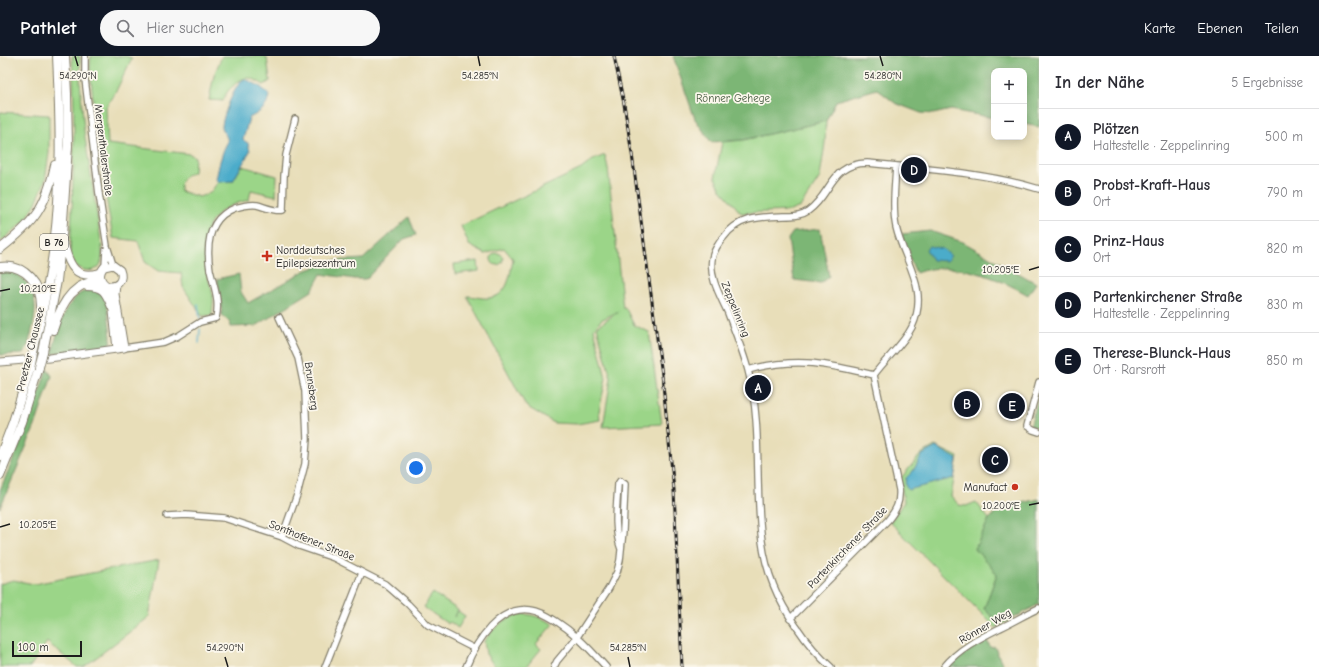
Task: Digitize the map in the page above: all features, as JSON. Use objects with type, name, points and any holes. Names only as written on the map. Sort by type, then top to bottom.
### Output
[{"type":"highway","name":"Preetzer Chaussee","points":[[0,456],[13,422],[30,368],[47,295],[54,245],[59,183],[57,56]]},
{"type":"highway","name":"Preetzer Chaussee","points":[[0,476],[22,422],[39,367],[57,281],[62,236],[68,146],[66,56]]},
{"type":"highway","name":"B 76","points":[[0,249],[24,230],[38,212],[50,188],[59,148]]},
{"type":"highway","name":"B 76","points":[[62,236],[72,268],[86,275],[107,276]]},
{"type":"highway","name":"B 76","points":[[0,267],[20,270],[30,277],[35,283],[41,306],[38,333]]},
{"type":"highway","name":"B 76","points":[[43,352],[48,347],[56,320],[66,299],[75,290],[82,286],[107,276]]},
{"type":"highway","points":[[82,286],[94,286],[103,290],[108,296],[112,307]]},
{"type":"main road","points":[[107,276],[115,294],[120,348]]},
{"type":"main road","points":[[107,276],[120,348]]},
{"type":"main road","points":[[0,362],[55,357],[120,348]]},
{"type":"street","name":"Mergenthalerstraße","points":[[85,56],[85,79],[107,246],[107,276]]},
{"type":"street","points":[[120,348],[164,342],[178,336],[200,322],[216,318],[217,295],[209,263],[211,231],[221,216],[236,208],[253,205],[279,211],[284,210],[286,155],[295,119]]},
{"type":"street","name":"Zeppelinring","points":[[831,667],[814,651],[790,619],[774,588],[767,566],[761,530],[756,423],[753,393],[748,370],[737,336],[713,277],[712,258],[723,238],[732,227],[748,219],[792,216],[806,212],[814,206],[838,174],[856,164],[867,163],[991,177],[1039,189]]},
{"type":"street","points":[[748,370],[782,364],[807,363],[874,374],[907,336],[917,313],[918,302],[916,280],[901,246],[896,225],[894,197],[896,166]]},
{"type":"street","name":"Brunsberg","points":[[279,317],[298,358],[305,391],[308,439],[307,457],[304,470],[282,538]]},
{"type":"street","name":"Partenkirchener Straße","points":[[790,619],[888,520],[899,505],[899,490],[874,374]]},
{"type":"street","points":[[1039,382],[1027,426],[1039,432]]},
{"type":"street","points":[[554,667],[557,661],[577,637],[609,588],[619,566],[620,560],[623,531],[624,484],[620,481],[618,484],[616,530],[621,549]]},
{"type":"street","name":"Sonthofener Straße","points":[[167,516],[186,515],[224,518],[334,558],[385,584],[408,604],[428,625],[475,649]]},
{"type":"street","points":[[325,667],[362,573]]},
{"type":"street","name":"Rönner Weg","points":[[944,667],[950,660],[969,645],[989,633],[1000,629],[1039,608]]},
{"type":"street","points":[[466,667],[475,649],[492,625],[512,613],[521,610],[531,610],[546,615],[577,637],[606,667]]},
{"type":"green space","points":[[72,56],[80,56],[80,80],[84,131],[102,247],[102,257],[99,267],[89,271],[78,267],[70,255],[74,131]]},
{"type":"green space","points":[[91,56],[125,56],[132,58],[117,89],[106,107],[108,144],[190,154],[195,157],[194,172],[183,178],[180,184],[180,191],[199,197],[210,193],[218,182],[233,181],[242,166],[277,176],[276,196],[251,190],[249,200],[235,204],[224,210],[215,217],[210,225],[206,235],[205,258],[213,298],[212,315],[202,316],[183,287],[181,273],[158,271],[145,262],[138,241],[113,238],[97,145],[90,67]]},
{"type":"green space","points":[[222,56],[264,56],[267,58],[270,81],[264,85],[255,80],[245,78],[237,82],[229,89],[223,101],[209,100],[214,75]]},
{"type":"green space","name":"Rönner Gehege","points":[[673,56],[1039,56],[1039,127],[1027,125],[1027,68],[991,68],[991,117],[951,110],[933,114],[921,113],[895,103],[877,89],[836,101],[826,121],[743,140],[711,142],[695,119]]},
{"type":"green space","points":[[0,112],[49,115],[49,153],[45,181],[36,203],[25,221],[0,242]]},
{"type":"green space","points":[[826,121],[825,143],[820,177],[800,207],[790,211],[741,213],[722,191],[715,178],[722,142],[743,140]]},
{"type":"green space","points":[[605,155],[608,168],[623,308],[625,307],[634,325],[649,332],[662,424],[603,427],[611,378],[597,327],[619,311],[601,320],[594,329],[606,378],[599,411],[600,420],[577,424],[554,423],[526,406],[467,296],[489,298],[501,293],[505,289],[513,259],[504,248],[485,254],[469,245],[461,226],[581,169],[593,160]]},
{"type":"green space","points":[[409,217],[416,235],[404,239],[366,279],[355,279],[321,274],[312,291],[256,326],[231,327],[230,322],[222,316],[217,279],[239,274],[241,292],[248,303],[304,271],[332,261],[363,259]]},
{"type":"green space","points":[[820,229],[829,276],[821,283],[794,280],[788,239],[793,232]]},
{"type":"green space","points":[[930,231],[963,242],[1036,283],[1028,295],[988,276],[959,269],[930,269],[916,273],[904,245],[902,234]]},
{"type":"green space","points":[[495,253],[499,253],[503,259],[499,265],[495,265],[491,261],[491,257]]},
{"type":"green space","points":[[478,261],[479,271],[455,274],[454,264]]},
{"type":"green space","points":[[8,272],[19,275],[29,286],[34,299],[35,313],[33,327],[25,352],[23,354],[0,355],[0,273]]},
{"type":"green space","points":[[93,290],[103,295],[107,303],[111,337],[110,343],[104,346],[52,354],[66,310],[77,296],[83,292]]},
{"type":"green space","points":[[47,369],[52,376],[35,426],[0,508],[0,490],[28,424]]},
{"type":"green space","points":[[1039,395],[1039,428],[1030,426]]},
{"type":"green space","points":[[935,446],[958,457],[951,496],[959,505],[966,506],[976,502],[989,519],[975,549],[997,574],[984,609],[1001,625],[996,628],[890,522],[904,502],[900,479],[921,454]],"holes":[[[922,455],[954,478],[935,482],[906,478],[913,471]]]},
{"type":"green space","points":[[1039,499],[1039,604],[1001,625],[984,609],[997,574],[975,549],[989,519],[1001,508]]},
{"type":"green space","points":[[159,560],[149,617],[84,667],[77,667],[47,642],[30,667],[0,667],[0,584],[13,580],[34,584]]},
{"type":"green space","points":[[433,593],[458,610],[454,617],[458,611],[465,616],[458,628],[450,622],[448,624],[423,607]]},
{"type":"green space","points":[[520,614],[537,617],[553,624],[536,644],[541,649],[526,667],[495,667],[486,654],[484,641],[500,624],[509,618]]},
{"type":"green space","points":[[986,639],[991,648],[994,646],[1004,667],[948,667],[961,655]]},
{"type":"water","points":[[244,79],[265,91],[270,96],[269,100],[262,110],[249,118],[243,140],[248,143],[250,151],[233,181],[218,182],[216,179],[222,154],[227,143],[226,136],[222,128],[223,121],[233,93]]},
{"type":"water","points":[[929,246],[943,249],[951,256],[946,261],[932,260],[926,249]]},
{"type":"water","points":[[936,447],[957,459],[954,478],[908,490],[905,485],[906,478],[913,471],[922,455]]},
{"type":"waterway","points":[[198,305],[200,319]]},
{"type":"waterway","points":[[199,343],[200,329]]},
{"type":"railway","points":[[614,56],[632,154],[662,375],[674,490],[682,667]]},
{"type":"place","name":"Partenkirchener Straße","points":[[914,170]]},
{"type":"place","name":"Norddeutsches Epilepsiezentrum","points":[[267,256]]},
{"type":"place","name":"Plötzen","points":[[758,388]]},
{"type":"place","name":"Probst-Kraft-Haus","points":[[967,404]]},
{"type":"place","name":"Therese-Blunck-Haus","points":[[1012,406]]},
{"type":"place","name":"Prinz-Haus","points":[[995,460]]},
{"type":"place","name":"Manufact","points":[[1015,487]]}]
